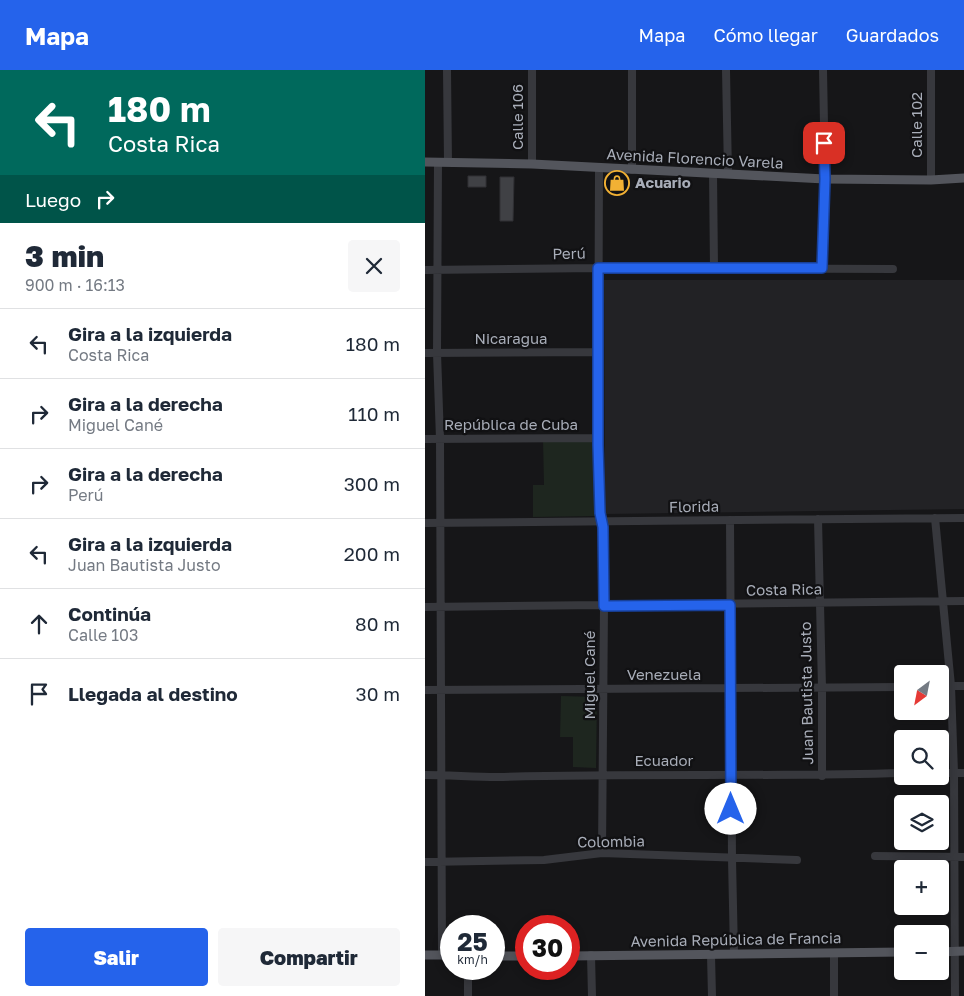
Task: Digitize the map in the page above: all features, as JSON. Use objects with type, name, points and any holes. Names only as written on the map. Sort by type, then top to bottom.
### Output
[{"type":"main road","name":"Avenida Florencio Varela","points":[[425,162],[532,164],[825,179],[931,180],[964,178]]},
{"type":"main road","name":"Avenida República de Francia","points":[[580,956],[894,952]]},
{"type":"main road","points":[[425,955],[440,955]]},
{"type":"street","points":[[445,915],[442,862],[440,439],[437,354],[438,270],[447,70]]},
{"type":"street","name":"Calle 106","points":[[532,70],[532,164]]},
{"type":"street","points":[[632,70],[632,170]]},
{"type":"street","points":[[725,70],[727,173]]},
{"type":"street","points":[[822,268],[825,179],[823,70]]},
{"type":"street","name":"Calle 102","points":[[931,70],[931,180]]},
{"type":"street","name":"Miguel Cané","points":[[599,168],[598,438],[604,606],[602,853]]},
{"type":"street","points":[[713,173],[714,268]]},
{"type":"street","name":"Perú","points":[[425,270],[598,268],[893,269]]},
{"type":"street","name":"Nicaragua","points":[[425,354],[598,352]]},
{"type":"street","name":"República de Cuba","points":[[425,439],[598,438]]},
{"type":"street","points":[[935,518],[951,686],[955,857],[960,951],[955,996]]},
{"type":"street","name":"Florida","points":[[425,523],[964,518]]},
{"type":"street","name":"Juan Bautista Justo","points":[[818,519],[822,776]]},
{"type":"street","points":[[729,520],[734,953]]},
{"type":"street","name":"Costa Rica","points":[[425,608],[964,601]]},
{"type":"street","points":[[951,686],[964,686]]},
{"type":"street","name":"Venezuela","points":[[425,690],[894,687]]},
{"type":"street","name":"Ecuador","points":[[425,775],[496,777],[603,775],[822,776],[894,773]]},
{"type":"street","points":[[949,773],[964,773]]},
{"type":"street","name":"Colombia","points":[[425,862],[544,860],[602,853],[797,860]]},
{"type":"street","points":[[875,856],[964,857]]},
{"type":"street","points":[[834,953],[834,996]]},
{"type":"street","points":[[711,955],[712,996]]},
{"type":"street","points":[[591,956],[591,996]]},
{"type":"street","points":[[468,980],[468,996]]},
{"type":"shaded area","points":[[604,280],[964,280],[964,509],[605,514]]},
{"type":"shaded area","points":[[543,439],[594,440],[596,516],[533,517],[533,485],[544,485]]},
{"type":"shaded area","points":[[561,696],[597,697],[596,768],[573,767],[573,737],[560,737]]},
{"type":"building","points":[[468,176],[486,176],[486,187],[468,187]]},
{"type":"building","points":[[500,177],[514,177],[513,221],[500,221]]},
{"type":"building","points":[[617,180],[629,180],[629,186],[611,186]]},
{"type":"place","name":"Acuario","points":[[617,183]]},
{"type":"route","points":[[731,809],[730,605],[604,606],[603,527],[600,513],[598,445],[598,268],[822,268],[825,179],[824,143]]}]
